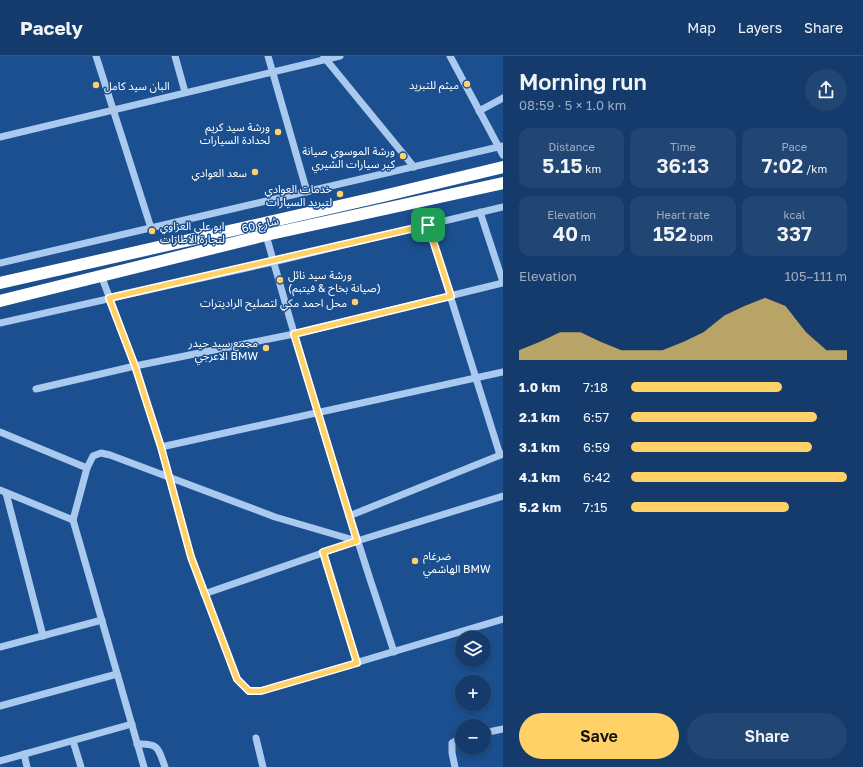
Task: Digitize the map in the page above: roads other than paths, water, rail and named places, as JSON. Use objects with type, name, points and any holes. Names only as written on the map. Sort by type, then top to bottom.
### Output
[{"type":"highway","name":"شارع 60","points":[[0,282],[383,196],[503,167]]},
{"type":"highway","name":"شارع 60","points":[[0,301],[266,235],[503,183]]},
{"type":"street","points":[[96,56],[151,228]]},
{"type":"street","points":[[175,56],[185,92]]},
{"type":"street","points":[[268,56],[307,192]]},
{"type":"street","points":[[0,137],[273,72],[324,58],[340,56]]},
{"type":"street","points":[[450,56],[479,111],[501,147],[503,155]]},
{"type":"street","points":[[324,58],[414,167]]},
{"type":"street","points":[[479,111],[503,98]]},
{"type":"street","points":[[0,263],[501,147]]},
{"type":"street","points":[[0,323],[273,262],[503,207]]},
{"type":"street","points":[[36,389],[135,366],[294,334],[503,283],[480,212]]},
{"type":"street","points":[[349,516],[501,455],[428,225]]},
{"type":"street","points":[[266,235],[317,412],[357,541],[394,652]]},
{"type":"street","points":[[101,275],[135,366],[161,447],[167,475],[191,557],[204,594],[237,679],[249,691],[261,691],[503,619]]},
{"type":"street","points":[[161,447],[503,372]]},
{"type":"street","points":[[0,432],[87,468]]},
{"type":"street","points":[[144,767],[73,520],[87,468],[93,456],[101,453],[167,475],[275,517],[357,541]]},
{"type":"street","points":[[3,492],[73,520]]},
{"type":"street","points":[[3,492],[43,636]]},
{"type":"street","points":[[204,594],[323,552],[503,496]]},
{"type":"street","points":[[323,552],[357,663]]},
{"type":"street","points":[[0,647],[102,620]]},
{"type":"street","points":[[0,706],[117,674]]},
{"type":"street","points":[[0,761],[132,724]]},
{"type":"street","points":[[491,732],[503,729]]},
{"type":"street","points":[[256,738],[263,767]]},
{"type":"street","points":[[73,741],[81,767]]},
{"type":"street","points":[[455,741],[452,743],[452,753],[455,767]]},
{"type":"street","points":[[138,744],[152,744],[158,748],[165,767]]},
{"type":"street","points":[[24,754],[27,767]]},
{"type":"place","name":"ميثم للتبريد","points":[[467,84]]},
{"type":"place","name":"البان سيد كامل","points":[[96,85]]},
{"type":"place","name":"ورشة سيد كريم لحدادة السيارات","points":[[278,132]]},
{"type":"place","name":"ورشة الموسوي صيانة كير سيارات الشيري","points":[[403,156]]},
{"type":"place","name":"سعد العوادي","points":[[255,172]]},
{"type":"place","name":"خدمات العوادي لتبريد السيارات","points":[[340,194]]},
{"type":"place","name":"ابو علي العزاوي لتجارة الاطارات","points":[[152,231]]},
{"type":"place","name":"ورشة سيد نائل (صيانة بخاخ & فيتبم)","points":[[280,280]]},
{"type":"place","name":"محل احمد مكي لتصليح الراديترات","points":[[355,302]]},
{"type":"place","name":"مجمع سيد حيدر الاعرجي BMW","points":[[266,348]]},
{"type":"place","name":"ضرغام الهاشمي BMW","points":[[415,561]]}]
